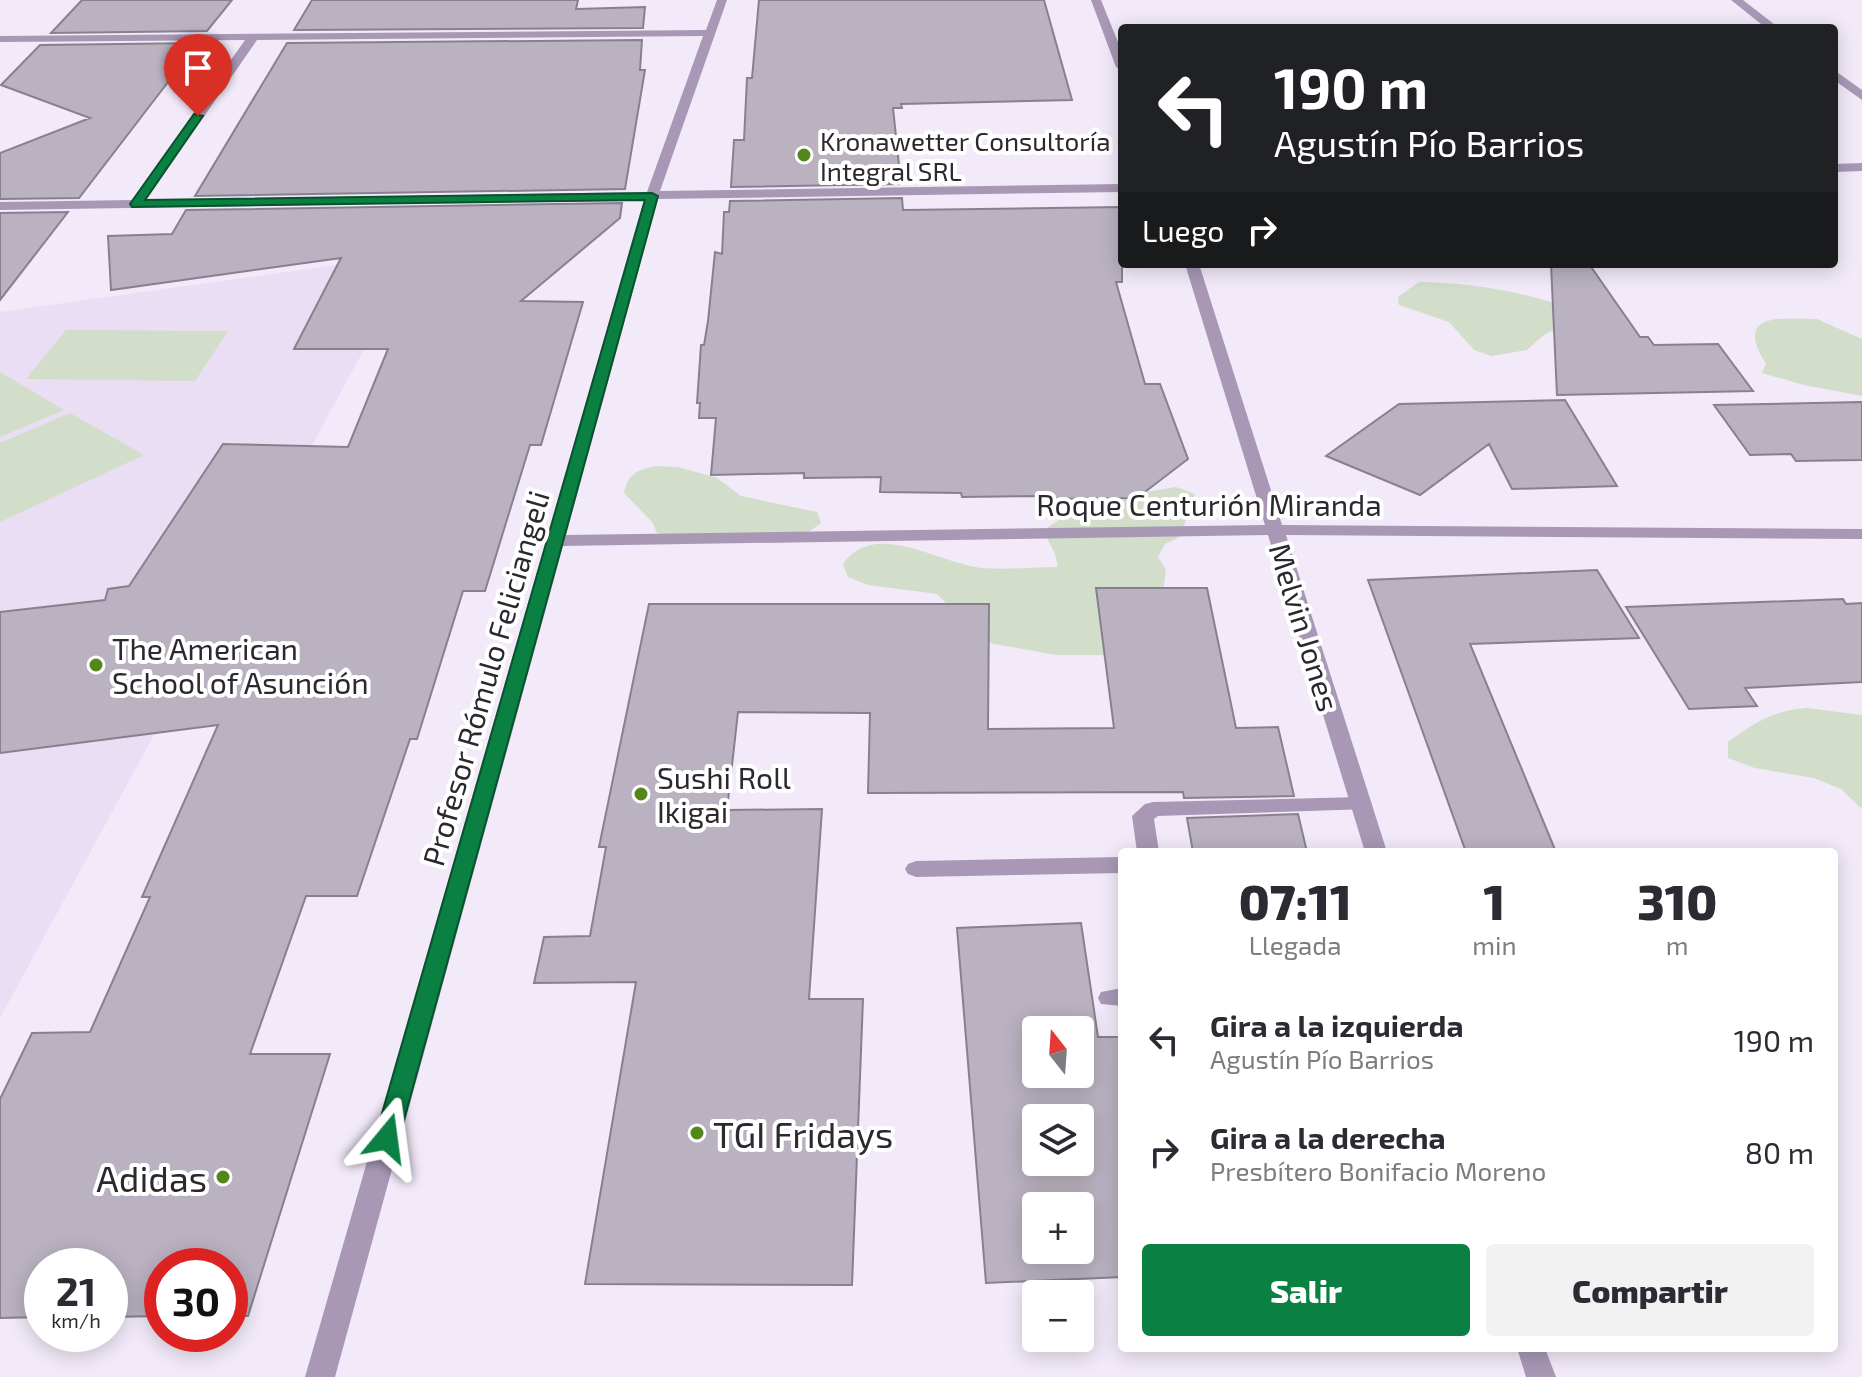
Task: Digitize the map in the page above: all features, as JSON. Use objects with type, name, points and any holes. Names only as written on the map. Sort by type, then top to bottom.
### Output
[{"type":"street","name":"Profesor Rómulo Feliciangeli","points":[[320,1377],[652,196],[722,0]]},
{"type":"street","points":[[1096,0],[1118,57]]},
{"type":"street","points":[[1736,0],[1768,24]]},
{"type":"street","points":[[0,39],[709,33]]},
{"type":"street","points":[[136,204],[255,35]]},
{"type":"street","points":[[1838,77],[1862,96]]},
{"type":"street","points":[[1838,168],[1862,167]]},
{"type":"street","points":[[0,206],[1118,188]]},
{"type":"street","name":"Melvin Jones","points":[[1193,268],[1375,848]]},
{"type":"street","name":"Roque Centurión Miranda","points":[[556,541],[1275,530],[1862,534]]},
{"type":"street","points":[[1147,848],[1143,816],[1153,809],[1361,804]]},
{"type":"street","points":[[916,869],[1118,865]]},
{"type":"street","points":[[1532,1352],[1541,1377]]},
{"type":"shaded area","name":"The American School of Asunción","points":[[416,254],[0,1018],[0,312]]},
{"type":"green space","points":[[1419,282],[1492,288],[1546,300],[1564,306],[1571,328],[1550,332],[1527,350],[1491,356],[1474,350],[1449,322],[1399,305],[1398,297]]},
{"type":"green space","points":[[1776,319],[1817,319],[1862,339],[1862,396],[1762,373],[1766,364],[1757,347],[1755,335],[1758,327]]},
{"type":"green space","points":[[66,330],[228,331],[195,381],[26,379]]},
{"type":"green space","points":[[0,372],[64,410],[0,437]]},
{"type":"green space","points":[[70,413],[144,455],[0,522],[0,443]]},
{"type":"green space","points":[[656,466],[678,467],[717,478],[741,496],[817,512],[821,523],[798,536],[773,541],[688,538],[657,533],[652,522],[624,493],[628,481],[635,474]]},
{"type":"green space","points":[[1176,487],[1195,494],[1180,537],[1165,544],[1158,557],[1166,570],[1162,596],[1105,655],[1056,655],[984,642],[937,594],[868,585],[848,577],[843,564],[856,551],[872,545],[890,544],[982,568],[1058,567],[1043,530],[1089,502]]},
{"type":"green space","points":[[1807,708],[1862,715],[1862,809],[1841,789],[1814,778],[1755,768],[1728,758],[1728,742],[1747,729],[1774,715]]},
{"type":"building","points":[[82,0],[232,0],[207,31],[51,33]]},
{"type":"building","points":[[312,0],[578,0],[576,9],[645,7],[643,28],[294,30]]},
{"type":"building","points":[[759,0],[1044,0],[1072,100],[901,104],[902,108],[893,108],[901,184],[731,187],[734,140],[744,140],[747,78],[752,78]]},
{"type":"building","points":[[642,40],[640,70],[645,70],[625,189],[195,196],[287,43]]},
{"type":"building","points":[[198,43],[79,198],[0,199],[0,153],[90,118],[1,85],[40,45]]},
{"type":"building","points":[[902,198],[903,210],[1118,207],[1118,268],[1122,268],[1122,282],[1116,282],[1145,384],[1160,384],[1188,459],[1137,498],[962,497],[961,493],[880,492],[881,477],[804,478],[804,473],[711,475],[716,418],[699,418],[700,403],[697,403],[701,345],[704,345],[708,321],[715,252],[722,254],[724,212],[729,212],[730,201]]},
{"type":"building","points":[[622,203],[620,218],[521,301],[583,302],[541,445],[530,445],[485,591],[463,591],[417,739],[410,739],[357,896],[306,896],[250,1054],[330,1054],[248,1316],[248,1248],[144,1248],[144,1316],[128,1317],[128,1248],[24,1248],[24,1317],[0,1318],[0,1099],[32,1033],[90,1032],[150,897],[142,897],[218,725],[0,753],[0,612],[105,600],[108,589],[129,586],[223,444],[348,447],[388,349],[294,349],[341,258],[111,290],[108,236],[172,234],[186,210]]},
{"type":"building","points":[[68,212],[0,300],[0,213]]},
{"type":"building","points":[[1551,268],[1592,268],[1640,337],[1648,337],[1654,345],[1718,344],[1753,391],[1557,395]]},
{"type":"building","points":[[1565,400],[1617,486],[1512,489],[1489,444],[1420,495],[1326,456],[1399,404]]},
{"type":"building","points":[[1862,402],[1862,460],[1796,461],[1791,454],[1750,455],[1714,405]]},
{"type":"building","points":[[1597,570],[1639,638],[1470,644],[1554,848],[1465,848],[1368,580]]},
{"type":"building","points":[[1096,588],[1207,588],[1236,728],[1278,727],[1294,796],[1184,798],[1183,792],[868,793],[870,713],[738,712],[727,810],[822,809],[809,999],[863,999],[852,1285],[585,1284],[636,982],[534,983],[544,937],[590,936],[606,847],[599,847],[649,604],[989,604],[988,729],[1114,728]]},
{"type":"building","points":[[1843,599],[1846,604],[1862,603],[1862,682],[1745,688],[1757,706],[1689,709],[1626,607]]},
{"type":"building","points":[[1298,814],[1306,848],[1192,848],[1187,818]]},
{"type":"building","points":[[1081,923],[1098,1037],[1118,1037],[1118,1277],[986,1283],[957,928]]},
{"type":"place","name":"Kronawetter Consultoría Integral SRL","points":[[804,155]]},
{"type":"place","name":"The American School of Asunción","points":[[96,665]]},
{"type":"place","name":"Sushi Roll Ikigai","points":[[641,794]]},
{"type":"place","name":"TGI Fridays","points":[[697,1133]]},
{"type":"place","name":"Adidas","points":[[223,1177]]},
{"type":"route","points":[[198,116],[136,204],[652,196],[387,1138]]}]
